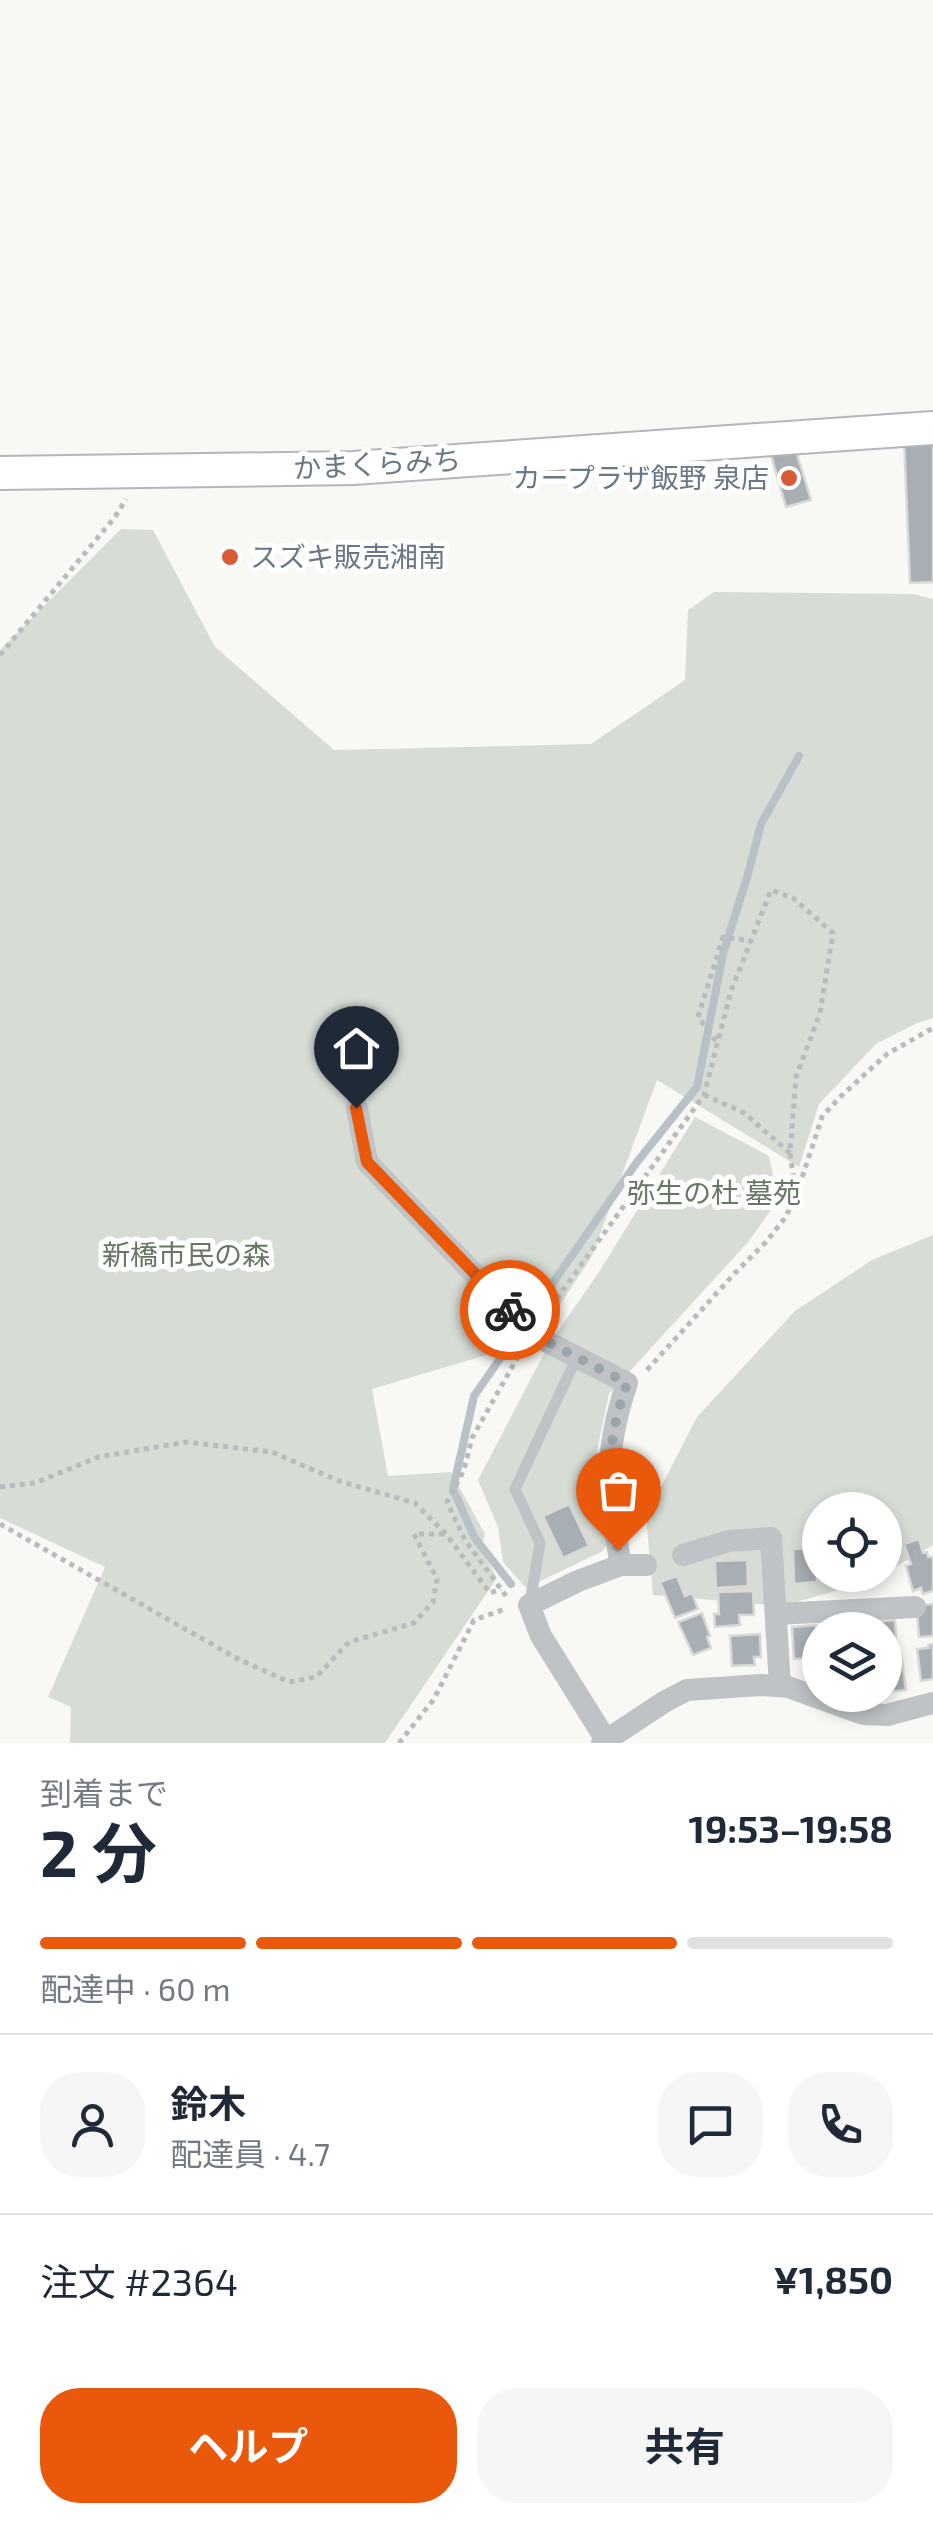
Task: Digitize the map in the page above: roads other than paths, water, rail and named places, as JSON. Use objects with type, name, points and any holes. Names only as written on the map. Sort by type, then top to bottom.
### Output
[{"type":"main road","name":"かまくらみち","points":[[0,473],[353,468],[933,428]]},
{"type":"street","points":[[356,1108],[367,1162],[532,1334],[627,1383],[609,1450],[608,1477],[621,1565]]},
{"type":"street","points":[[683,1555],[729,1541],[771,1538],[780,1686]]},
{"type":"street","points":[[646,1565],[621,1565],[529,1605],[542,1636],[604,1742],[687,1690],[788,1687],[862,1714],[887,1715],[933,1704]]},
{"type":"street","points":[[776,1614],[915,1607]]},
{"type":"lane","points":[[529,1605],[540,1542],[515,1488],[578,1357]]},
{"type":"waterway","points":[[511,1584],[474,1537],[453,1489],[474,1396],[637,1162],[697,1087],[723,954],[761,824],[799,756]]},
{"type":"place","name":"カープラザ飯野 泉店","points":[[789,478]]},
{"type":"place","name":"スズキ販売湘南","points":[[230,557]]},
{"type":"park label","name":"弥生の杜 墓苑","points":[[714,1193]]},
{"type":"park label","name":"新橋市民の森","points":[[186,1255]]}]
